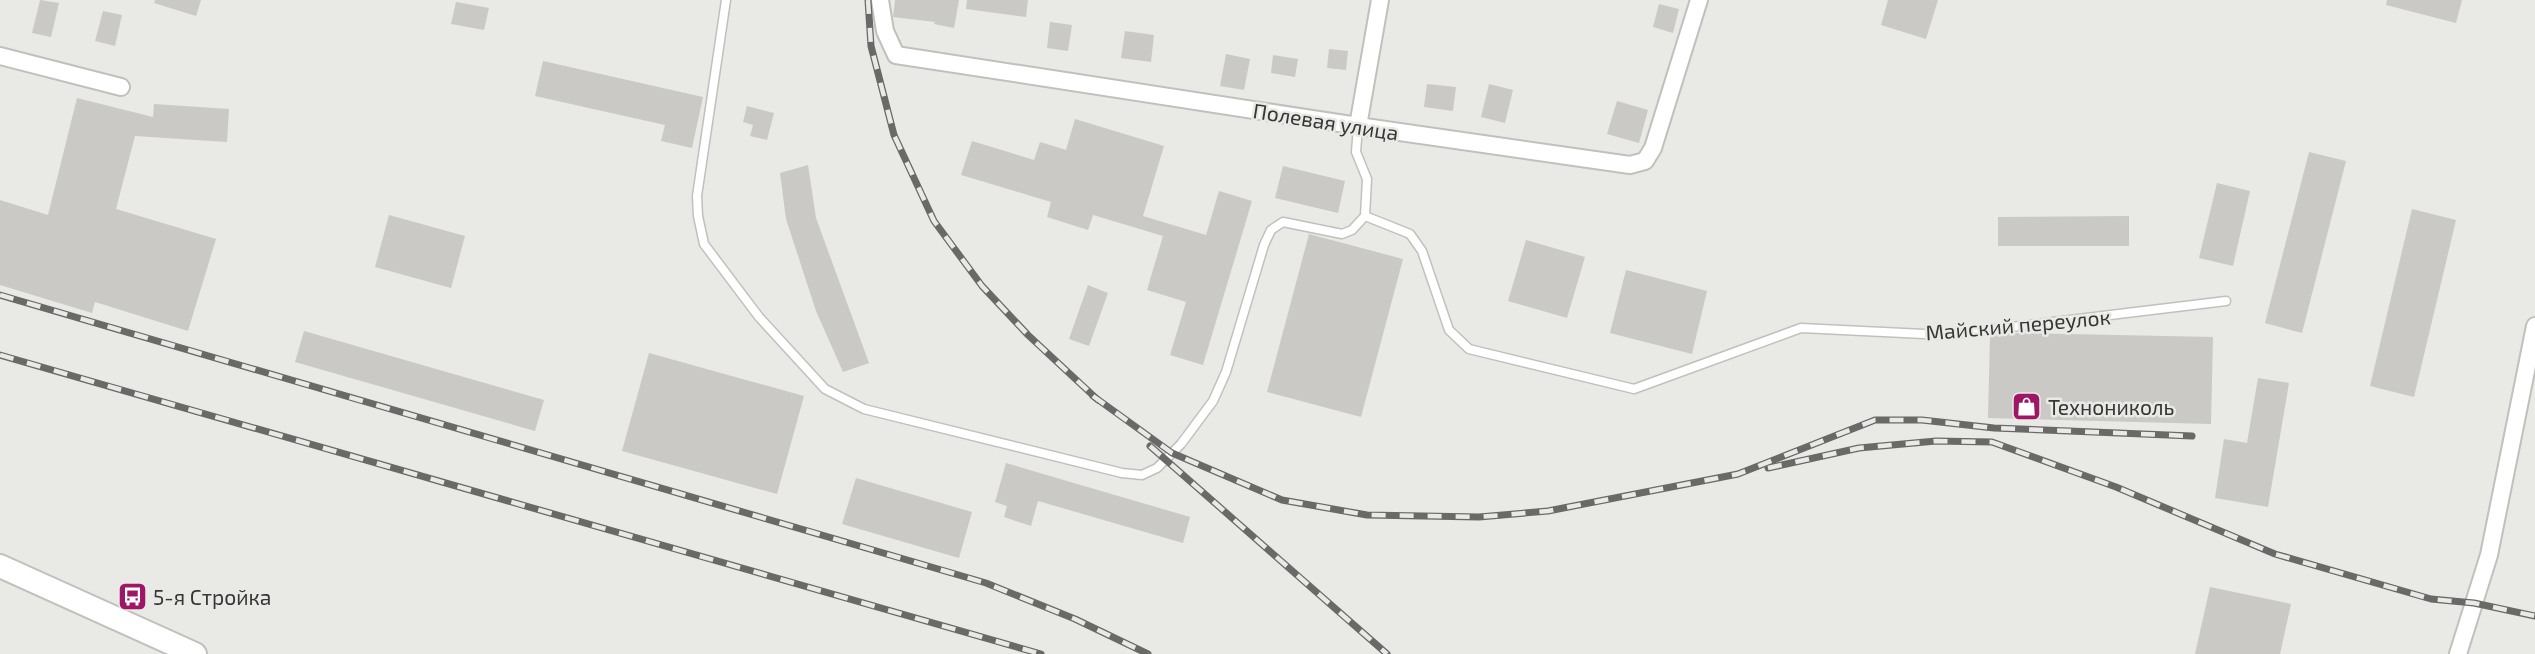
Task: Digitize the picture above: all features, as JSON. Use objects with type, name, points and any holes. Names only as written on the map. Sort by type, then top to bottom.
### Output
[{"type":"main road","points":[[0,567],[195,654]]},
{"type":"street","name":"Полевая улица","points":[[880,0],[885,31],[896,55],[1630,165],[1645,161],[1653,148],[1699,0]]},
{"type":"street","points":[[1358,126],[1380,0]]},
{"type":"street","points":[[0,56],[121,87]]},
{"type":"street","points":[[2458,654],[2489,555],[2535,326]]},
{"type":"lane","points":[[726,0],[697,196],[704,244],[759,317],[825,389],[864,409],[1122,473],[1142,475],[1157,468],[1181,444],[1213,401],[1226,372],[1264,245],[1271,230],[1283,222],[1342,234],[1352,230],[1365,216],[1368,180],[1356,152],[1358,126]]},
{"type":"lane","name":"Майский переулок","points":[[1365,216],[1410,234],[1422,250],[1449,330],[1469,349],[1634,389],[1801,328],[1945,335],[2226,301]]},
{"type":"building","points":[[40,0],[59,3],[51,37],[32,33]]},
{"type":"building","points":[[155,0],[201,0],[196,16],[154,3]]},
{"type":"building","points":[[895,0],[959,0],[954,28],[934,24],[935,22],[893,17]]},
{"type":"building","points":[[967,0],[1028,0],[1026,17],[966,9]]},
{"type":"building","points":[[1888,0],[1938,0],[1926,39],[1881,25]]},
{"type":"building","points":[[2387,0],[2462,0],[2456,23],[2386,5]]},
{"type":"building","points":[[456,2],[489,8],[484,30],[451,24]]},
{"type":"building","points":[[1659,4],[1679,9],[1673,33],[1653,27]]},
{"type":"building","points":[[103,11],[122,15],[115,46],[95,41]]},
{"type":"building","points":[[1050,22],[1072,25],[1068,51],[1047,48]]},
{"type":"building","points":[[1125,31],[1154,35],[1151,62],[1121,58]]},
{"type":"building","points":[[1329,49],[1348,51],[1346,70],[1327,68]]},
{"type":"building","points":[[1226,54],[1250,59],[1244,90],[1220,86]]},
{"type":"building","points":[[1273,55],[1298,59],[1295,77],[1271,73]]},
{"type":"building","points":[[543,61],[703,97],[692,148],[661,141],[665,125],[535,96]]},
{"type":"building","points":[[1427,84],[1456,87],[1453,111],[1424,107]]},
{"type":"building","points":[[1489,84],[1513,90],[1505,123],[1481,117]]},
{"type":"building","points":[[77,98],[153,117],[154,104],[229,109],[227,142],[135,136],[116,209],[216,239],[188,331],[95,302],[92,313],[0,285],[0,200],[48,215]]},
{"type":"building","points":[[1617,101],[1648,110],[1639,143],[1607,134]]},
{"type":"building","points":[[747,106],[774,113],[767,140],[750,136],[753,125],[743,122]]},
{"type":"building","points":[[1075,119],[1164,146],[1143,216],[1206,235],[1219,191],[1252,201],[1203,365],[1170,355],[1186,302],[1147,290],[1163,236],[1093,215],[1088,230],[1047,217],[1051,202],[961,175],[972,141],[1034,160],[1040,142],[1066,150]]},
{"type":"building","points":[[2309,152],[2346,161],[2302,333],[2265,323]]},
{"type":"building","points":[[808,165],[816,218],[869,363],[843,372],[816,311],[786,219],[780,173]]},
{"type":"building","points":[[1283,166],[1345,181],[1338,213],[1275,198]]},
{"type":"building","points":[[2217,183],[2250,191],[2233,266],[2199,258]]},
{"type":"building","points":[[2412,209],[2456,220],[2414,397],[2370,386]]},
{"type":"building","points":[[389,215],[465,236],[451,288],[375,267]]},
{"type":"building","points":[[2129,216],[2129,246],[1998,246],[1998,217]]},
{"type":"building","points":[[1309,234],[1403,259],[1361,417],[1267,392]]},
{"type":"building","points":[[1526,240],[1585,257],[1567,318],[1508,301]]},
{"type":"building","points":[[1626,270],[1707,291],[1692,354],[1610,333]]},
{"type":"building","points":[[1088,285],[1108,293],[1089,346],[1069,339]]},
{"type":"building","points":[[304,331],[544,400],[535,431],[295,362]]},
{"type":"building","points":[[2016,333],[2213,337],[2211,424],[1988,418],[1990,336]]},
{"type":"building","points":[[649,353],[804,396],[777,494],[622,451]]},
{"type":"building","points":[[2258,378],[2289,383],[2268,507],[2215,498],[2224,439],[2247,443]]},
{"type":"building","points":[[1006,463],[1190,517],[1183,543],[1038,501],[1031,526],[1004,517],[1007,506],[995,502]]},
{"type":"building","points":[[856,478],[972,512],[959,558],[842,524]]},
{"type":"building","points":[[2210,587],[2291,604],[2280,654],[2195,654]]},
{"type":"railway","points":[[868,0],[871,46],[894,135],[934,221],[982,286],[1028,335],[1098,400]]},
{"type":"railway","points":[[0,295],[986,583],[1075,619],[1148,654]]},
{"type":"railway","points":[[0,355],[1041,654]]},
{"type":"railway","points":[[1093,396],[1172,453],[1282,500],[1367,515],[1479,517],[1548,511],[1738,474],[1875,420],[1922,420],[1994,428],[2192,436]]},
{"type":"railway","points":[[1768,468],[1859,448],[1936,441],[1992,442],[2116,487],[2275,554],[2431,599],[2474,603],[2535,616]]},
{"type":"railway","points":[[1150,446],[1387,654]]},
{"type":"place","name":"Технониколь","points":[[2027,406]]},
{"type":"place","name":"5-я Стройка","points":[[132,596]]}]
